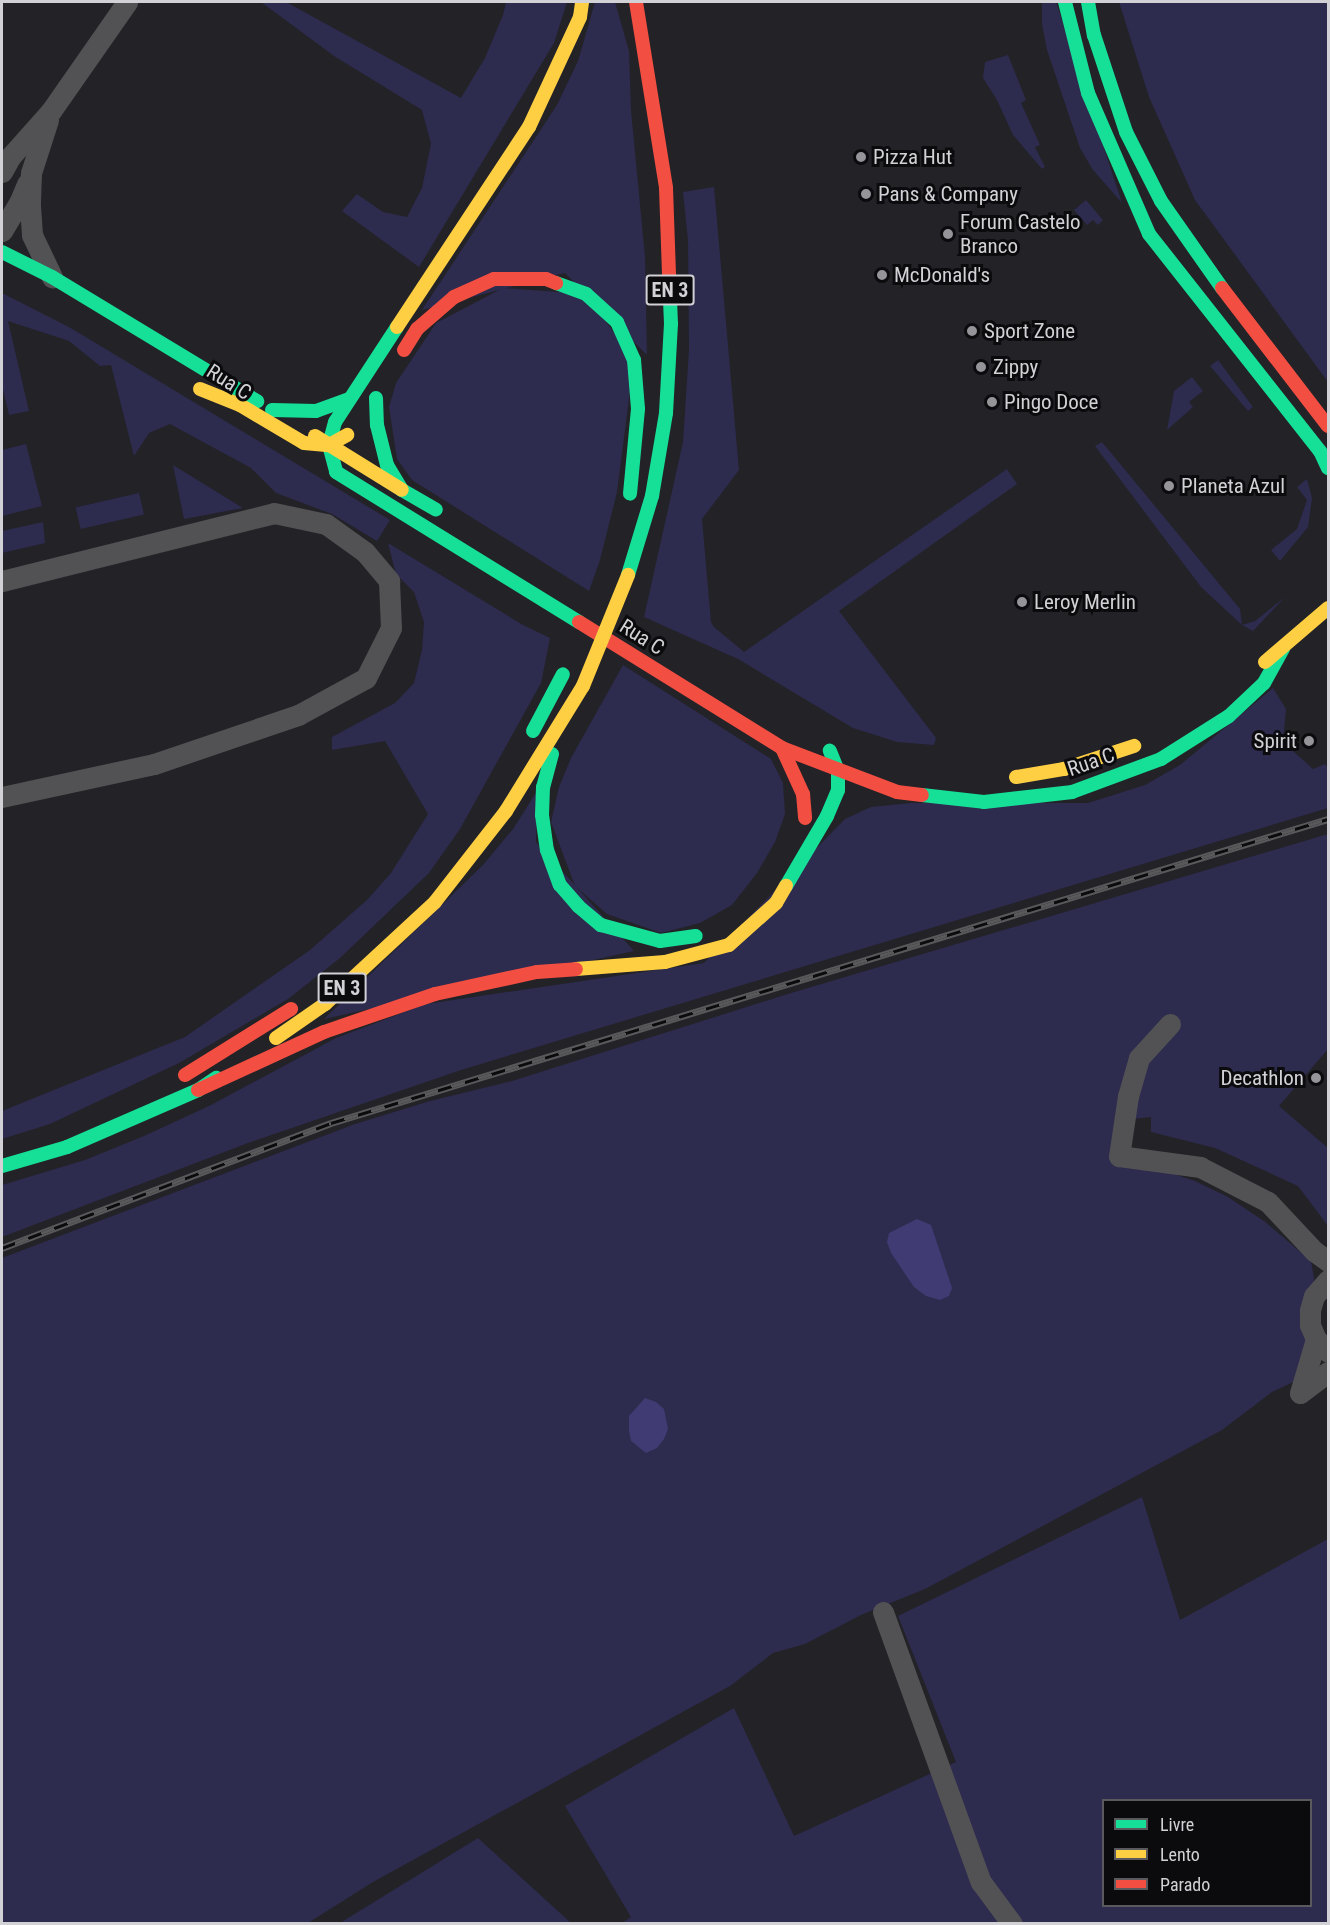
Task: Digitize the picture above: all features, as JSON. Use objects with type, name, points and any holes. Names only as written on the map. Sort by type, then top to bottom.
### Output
[{"type":"main road","points":[[336,472],[330,457],[329,444],[335,422],[529,127],[580,17],[582,2]]},
{"type":"main road","name":"EN 3","points":[[2,1166],[67,1147],[198,1090],[325,1004],[435,902],[506,811],[583,686],[628,575],[652,496],[666,413],[671,324],[666,188],[636,2]]},
{"type":"main road","points":[[1065,2],[1088,93],[1149,234],[1175,270],[1320,451],[1329,468]]},
{"type":"main road","points":[[1088,2],[1094,35],[1126,132],[1161,201],[1196,255],[1329,426]]},
{"type":"main road","name":"EN 3","points":[[635,86],[654,189],[659,328],[654,372]]},
{"type":"main road","name":"Rua C","points":[[2,252],[52,277],[450,519]]},
{"type":"main road","points":[[399,358],[417,329],[454,297],[494,279],[546,279],[586,294],[617,322],[634,360],[638,409],[628,500],[651,395]]},
{"type":"main road","name":"Rua C","points":[[329,444],[304,442],[240,405],[195,386],[782,748],[897,792],[984,801],[1072,792],[1161,759],[1229,716],[1264,683],[1283,649]]},
{"type":"main road","points":[[329,444],[352,431],[379,393],[380,442],[387,465],[402,490]]},
{"type":"main road","points":[[272,410],[316,411],[349,399]]},
{"type":"main road","name":"Rua C","points":[[1257,668],[1283,649],[1325,611],[1326,593]]},
{"type":"main road","name":"Rua C","points":[[576,642],[593,610],[626,627]]},
{"type":"main road","points":[[525,746],[565,669]]},
{"type":"main road","points":[[565,717],[545,773],[542,796],[547,850],[560,885],[578,906],[601,925],[618,931],[660,941],[687,939],[706,932]]},
{"type":"main road","name":"Rua C","points":[[1001,779],[1064,769],[1152,739]]},
{"type":"main road","points":[[198,1090],[324,1032],[435,994],[537,972],[665,962],[729,945],[776,903],[827,816],[838,790],[838,771],[823,743],[849,753]]},
{"type":"main road","points":[[782,748],[803,794],[802,823],[819,788],[838,771],[872,771],[913,782],[935,782]]},
{"type":"main road","points":[[869,797],[897,792]]},
{"type":"main road","name":"EN 3","points":[[175,1080],[196,1071],[315,994],[423,894],[492,807]]},
{"type":"main road","points":[[827,816],[843,808]]},
{"type":"street","points":[[2,172],[11,156],[51,111],[127,2]]},
{"type":"street","points":[[2,231],[19,203],[51,111]]},
{"type":"street","points":[[31,173],[32,234],[52,277]]},
{"type":"street","points":[[2,581],[274,513],[327,524],[365,552],[390,581],[391,628],[366,678],[298,715],[154,764],[2,797]]},
{"type":"street","points":[[1170,1024],[1139,1058],[1128,1096],[1119,1156],[1200,1167],[1268,1202],[1321,1256],[1310,1310],[1310,1325],[1322,1346],[1300,1393],[1329,1372]]},
{"type":"street","points":[[1314,1296],[1329,1280]]},
{"type":"street","points":[[883,1612],[981,1882],[1012,1923]]},
{"type":"shaded area","points":[[261,2],[286,2],[461,98],[485,58],[506,2],[567,2],[554,43],[419,267],[342,211],[357,194],[383,212],[407,217],[422,188],[431,144],[422,110],[334,56]]},
{"type":"shaded area","points":[[595,2],[615,2],[629,51],[631,110],[645,257],[647,355],[565,273],[422,310],[557,105],[578,61]]},
{"type":"shaded area","points":[[1042,2],[1056,2],[1122,203],[1093,170],[1080,148],[1047,50],[1042,24]]},
{"type":"shaded area","points":[[1119,2],[1328,2],[1328,382],[1195,200],[1149,97]]},
{"type":"shaded area","points":[[1008,55],[1026,100],[1021,103],[1040,145],[1035,147],[1045,167],[1042,169],[1013,135],[997,100],[983,78],[985,62]]},
{"type":"shaded area","points":[[714,187],[739,470],[702,519],[711,622],[714,627],[744,652],[1007,469],[1017,484],[839,611],[936,738],[934,745],[897,742],[853,728],[738,659],[644,617],[683,442],[689,349],[688,241],[683,192]]},
{"type":"shaded area","points":[[1086,200],[1103,220],[1098,225],[1093,220],[1087,225],[1074,210]]},
{"type":"shaded area","points":[[503,288],[586,294],[634,360],[617,492],[600,560],[589,591],[412,480],[397,459],[389,407],[396,383],[436,323]]},
{"type":"shaded area","points":[[2,293],[69,327],[390,520],[377,541],[332,514],[276,493],[251,468],[170,424],[149,433],[134,456],[111,365],[100,366],[69,341],[8,321],[29,411],[9,415],[2,385]]},
{"type":"shaded area","points":[[1218,360],[1253,407],[1248,411],[1210,366]]},
{"type":"shaded area","points":[[1192,377],[1203,391],[1189,402],[1193,407],[1167,430],[1174,391]]},
{"type":"shaded area","points":[[1102,442],[1240,609],[1242,625],[1201,587],[1095,446]]},
{"type":"shaded area","points":[[26,444],[42,506],[2,516],[2,450]]},
{"type":"shaded area","points":[[173,465],[243,508],[184,519]]},
{"type":"shaded area","points":[[1307,479],[1312,498],[1308,527],[1280,561],[1271,550],[1297,529],[1307,500],[1297,487]]},
{"type":"shaded area","points":[[139,493],[144,514],[81,529],[76,508]]},
{"type":"shaded area","points":[[43,522],[45,543],[2,553],[2,531]]},
{"type":"shaded area","points":[[388,543],[523,625],[550,638],[541,683],[460,829],[429,873],[340,958],[288,999],[179,1063],[50,1124],[2,1139],[2,1111],[185,1037],[310,950],[367,900],[391,873],[428,814],[385,741],[332,750],[332,737],[395,703],[414,683],[422,650],[424,622],[414,592],[396,574]]},
{"type":"shaded area","points":[[1285,597],[1253,631],[1242,625],[1255,621]]},
{"type":"shaded area","points":[[623,665],[771,759],[783,783],[785,814],[775,842],[757,873],[732,905],[700,923],[661,933],[607,914],[575,886],[551,822],[559,787],[571,758]]},
{"type":"shaded area","points":[[1273,688],[1286,709],[1283,742],[1313,769],[1325,764],[1328,768],[1328,808],[461,1070],[248,1143],[2,1237],[2,1185],[85,1160],[144,1136],[209,1106],[336,1038],[426,1004],[704,963],[845,819],[871,807],[911,803],[1088,803],[1145,785],[1180,765]]},
{"type":"shaded area","points":[[537,791],[536,842],[634,951],[324,1019],[482,866],[513,829]]},
{"type":"shaded area","points":[[1328,834],[1328,1049],[1279,1106],[1328,1148],[1328,1226],[1298,1186],[1215,1148],[1151,1132],[1151,1117],[1124,1120],[1119,1156],[1195,1181],[1228,1197],[1264,1221],[1311,1261],[1314,1278],[1311,1364],[1302,1378],[1272,1392],[1222,1430],[925,1589],[861,1615],[805,1644],[773,1653],[730,1686],[373,1882],[308,1923],[2,1924],[2,1258],[355,1124],[430,1101],[512,1081],[791,993]]},
{"type":"shaded area","points":[[917,1219],[931,1225],[952,1288],[949,1296],[940,1300],[926,1296],[914,1287],[891,1253],[887,1242],[889,1233]]},
{"type":"shaded area","points":[[645,1398],[656,1402],[664,1409],[668,1429],[657,1448],[646,1453],[631,1441],[629,1431],[629,1416]]},
{"type":"shaded area","points":[[1142,1497],[1180,1620],[1328,1539],[1328,1923],[622,1923],[631,1917],[565,1806],[734,1708],[794,1836],[956,1762],[898,1616]]},
{"type":"shaded area","points":[[478,1838],[571,1923],[340,1923]]},
{"type":"railway","points":[[2,1248],[331,1123],[1328,819]]},
{"type":"traffic: fast","points":[[1065,2],[1088,93],[1149,234],[1320,451],[1328,468]]},
{"type":"traffic: fast","points":[[1088,2],[1094,35],[1126,132],[1161,201],[1222,288]]},
{"type":"traffic: fast","points":[[2,252],[52,277],[257,401]]},
{"type":"traffic: fast","points":[[628,575],[652,496],[666,413],[671,324],[669,275]]},
{"type":"traffic: fast","points":[[556,283],[586,294],[617,322],[634,360],[638,409],[630,494]]},
{"type":"traffic: fast","points":[[397,327],[335,422],[329,445],[336,472],[579,622]]},
{"type":"traffic: fast","points":[[376,398],[377,425],[387,465],[402,490],[436,510]]},
{"type":"traffic: fast","points":[[272,410],[316,411],[349,399]]},
{"type":"traffic: fast","points":[[922,795],[984,802],[1072,792],[1161,759],[1229,716],[1264,683],[1283,649]]},
{"type":"traffic: fast","points":[[533,731],[563,674]]},
{"type":"traffic: fast","points":[[786,886],[827,816],[838,790],[838,771],[830,751]]},
{"type":"traffic: fast","points":[[552,754],[543,787],[542,815],[547,850],[560,885],[578,906],[601,925],[660,941],[696,936]]},
{"type":"traffic: fast","points":[[2,1166],[67,1147],[198,1090],[216,1078]]},
{"type":"traffic: slow","points":[[397,327],[529,127],[580,17],[582,2]]},
{"type":"traffic: slow","points":[[200,389],[240,405],[304,443],[329,445],[347,435]]},
{"type":"traffic: slow","points":[[315,436],[402,490]]},
{"type":"traffic: slow","points":[[583,686],[628,575]]},
{"type":"traffic: slow","points":[[1265,662],[1328,608]]},
{"type":"traffic: slow","points":[[276,1038],[325,1004],[435,902],[506,811],[583,686]]},
{"type":"traffic: slow","points":[[1016,777],[1064,769],[1134,746]]},
{"type":"traffic: slow","points":[[576,969],[665,962],[729,945],[776,903],[786,886]]},
{"type":"traffic: jam","points":[[636,2],[666,188],[669,275]]},
{"type":"traffic: jam","points":[[404,350],[417,329],[454,297],[494,279],[546,279],[556,283]]},
{"type":"traffic: jam","points":[[1222,288],[1328,426]]},
{"type":"traffic: jam","points":[[579,622],[782,748],[897,792],[922,795]]},
{"type":"traffic: jam","points":[[782,748],[803,794],[805,818]]},
{"type":"traffic: jam","points":[[198,1090],[324,1032],[435,994],[537,972],[576,969]]},
{"type":"traffic: jam","points":[[185,1075],[291,1009]]},
{"type":"place","name":"Pizza Hut","points":[[861,157]]},
{"type":"place","name":"Pans & Company","points":[[866,194]]},
{"type":"place","name":"Forum Castelo Branco","points":[[948,234]]},
{"type":"place","name":"McDonald's","points":[[882,275]]},
{"type":"place","name":"Sport Zone","points":[[972,331]]},
{"type":"place","name":"Zippy","points":[[981,367]]},
{"type":"place","name":"Pingo Doce","points":[[992,402]]},
{"type":"place","name":"Planeta Azul","points":[[1169,486]]},
{"type":"place","name":"Leroy Merlin","points":[[1022,602]]},
{"type":"place","name":"Spirit","points":[[1309,741]]},
{"type":"place","name":"Decathlon","points":[[1316,1078]]}]
